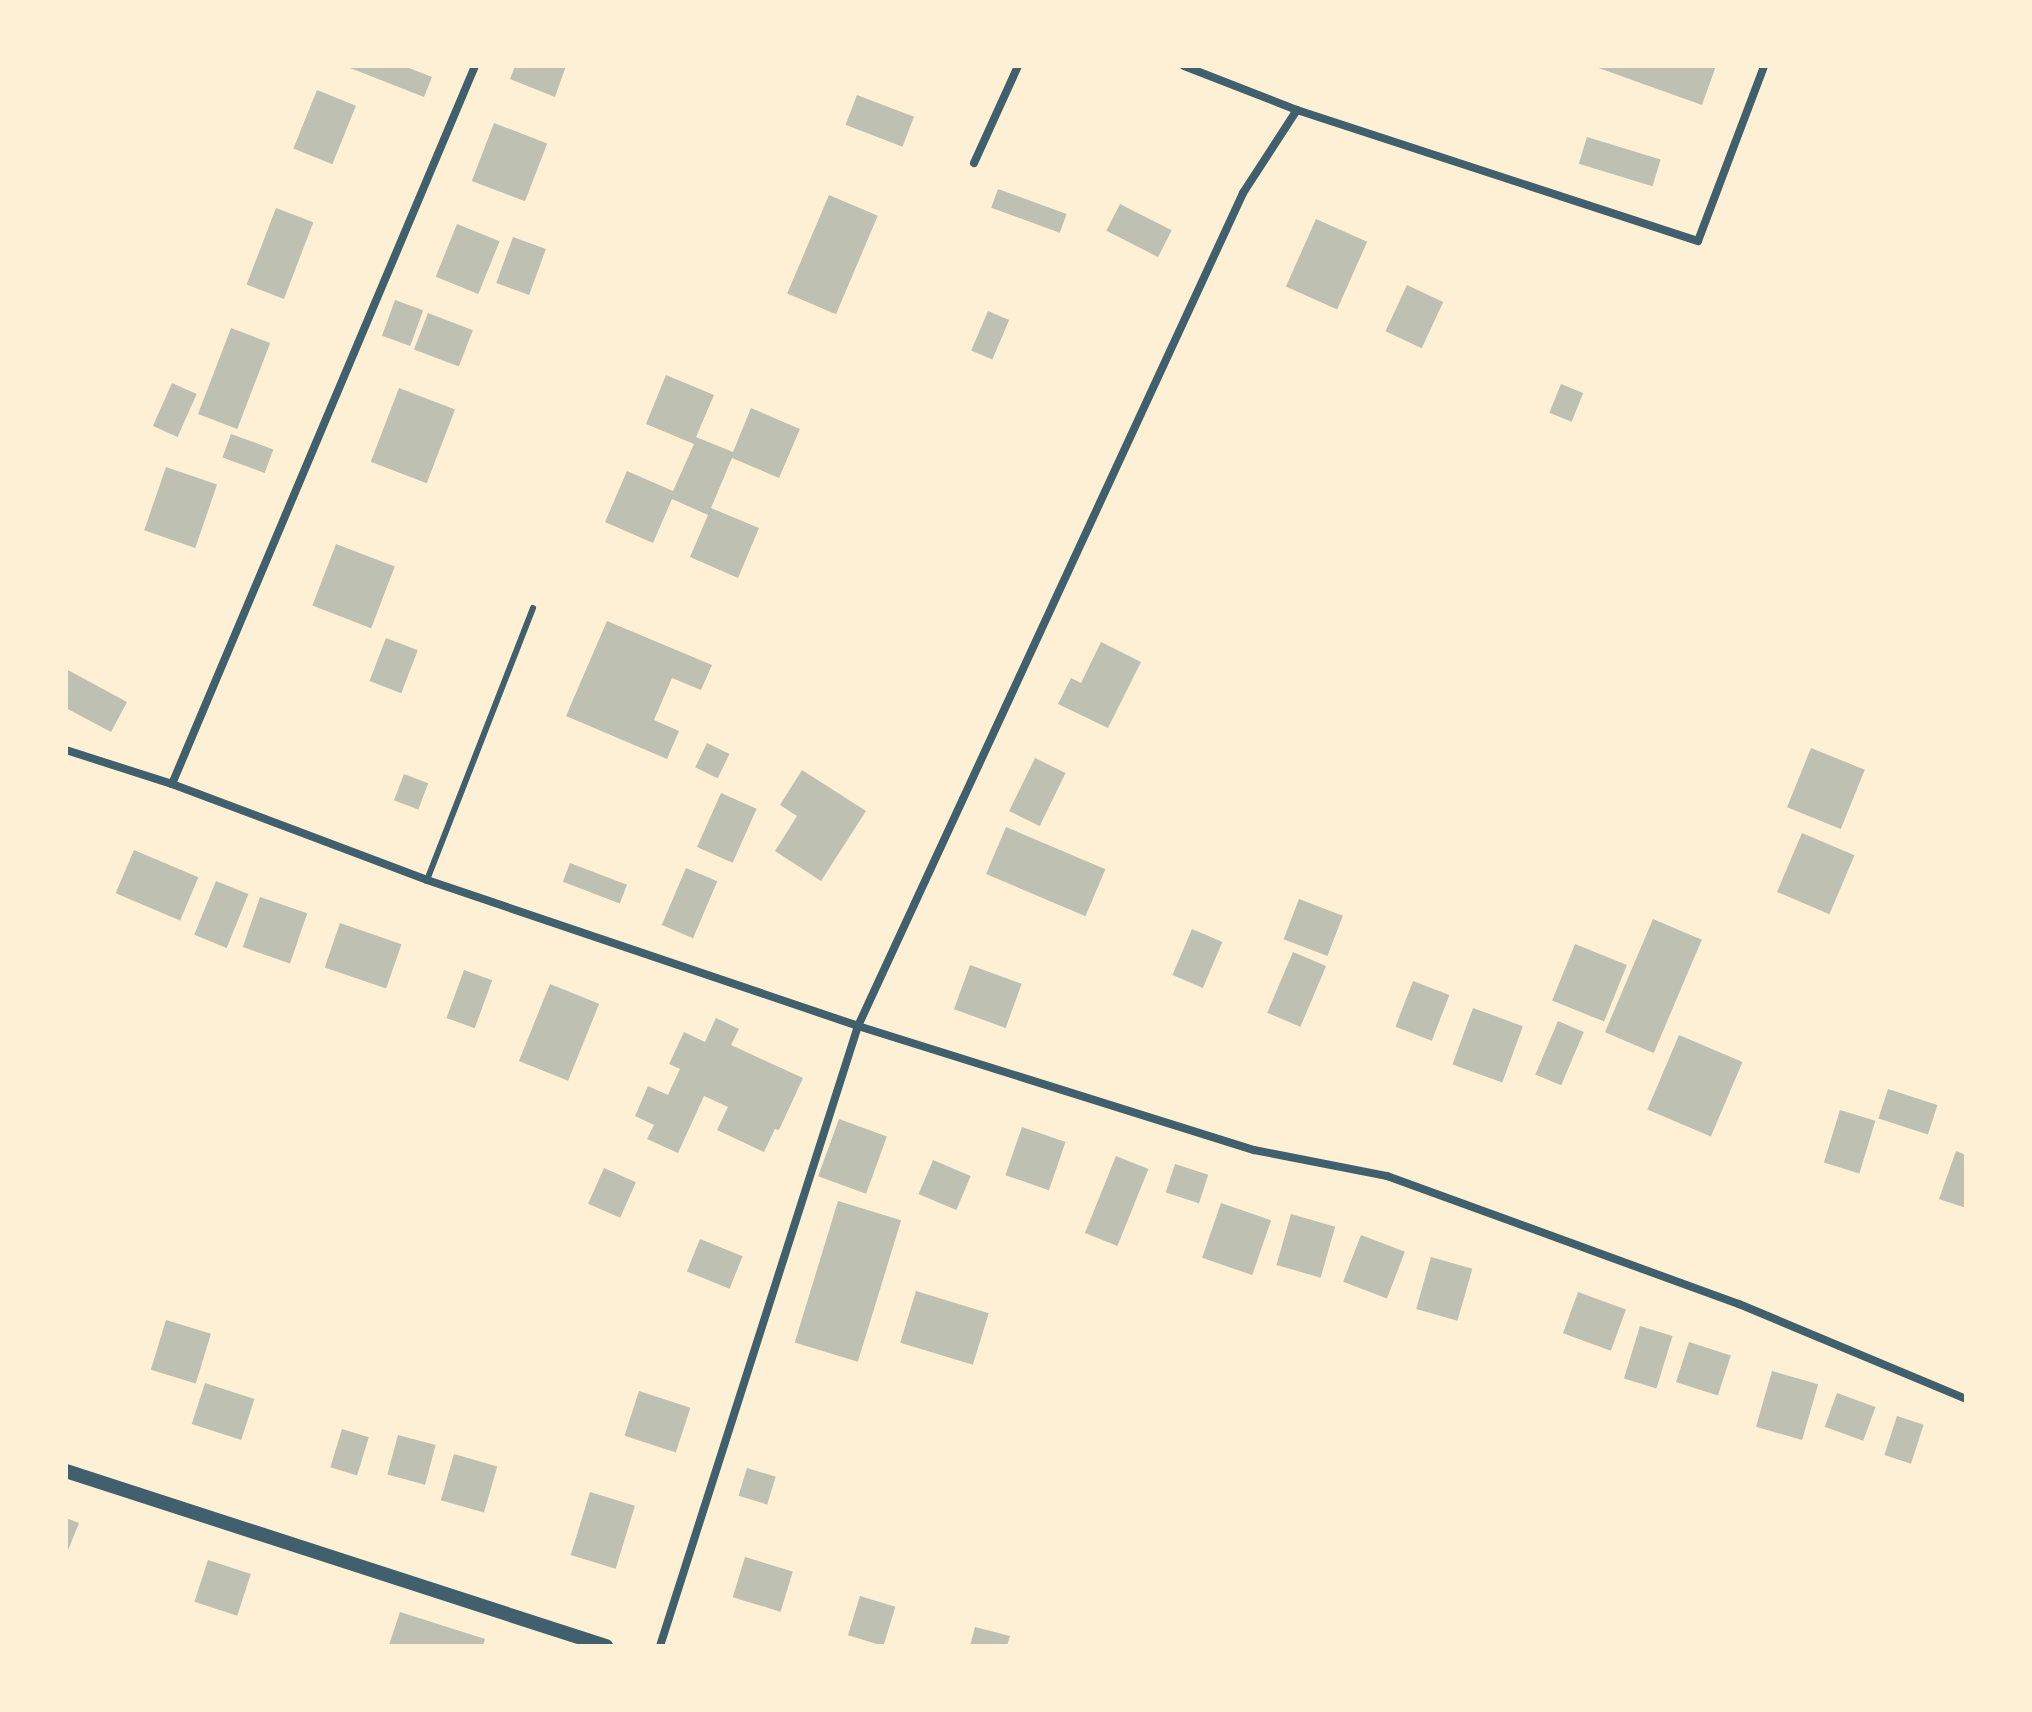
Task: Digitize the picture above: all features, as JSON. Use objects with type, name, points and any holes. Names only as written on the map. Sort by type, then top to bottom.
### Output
[{"type":"street","points":[[172,784],[475,66]]},
{"type":"street","points":[[974,163],[1018,66]]},
{"type":"street","points":[[1184,66],[1297,110],[1698,241],[1764,66]]},
{"type":"street","points":[[660,1646],[858,1026],[1243,193],[1297,110]]},
{"type":"street","points":[[66,750],[172,784],[427,880],[858,1026],[1254,1150],[1387,1176],[1739,1304],[1966,1399]]},
{"type":"street","points":[[66,1471],[606,1646]]},
{"type":"lane","points":[[427,880],[533,608]]},
{"type":"building","points":[[345,66],[404,66],[432,77],[424,97]]},
{"type":"building","points":[[515,66],[566,66],[555,97],[510,79]]},
{"type":"building","points":[[1593,66],[1716,66],[1702,105]]},
{"type":"building","points":[[317,90],[356,106],[332,164],[293,148]]},
{"type":"building","points":[[857,95],[914,117],[902,147],[846,125]]},
{"type":"building","points":[[494,123],[547,143],[525,201],[472,181]]},
{"type":"building","points":[[1587,137],[1661,160],[1652,186],[1579,164]]},
{"type":"building","points":[[998,189],[1067,214],[1060,233],[991,208]]},
{"type":"building","points":[[829,195],[878,216],[836,314],[787,293]]},
{"type":"building","points":[[1120,204],[1172,230],[1158,257],[1106,231]]},
{"type":"building","points":[[276,208],[313,222],[284,299],[247,285]]},
{"type":"building","points":[[1316,219],[1367,242],[1337,309],[1286,287]]},
{"type":"building","points":[[457,224],[500,241],[478,294],[436,277]]},
{"type":"building","points":[[513,237],[546,249],[529,295],[496,283]]},
{"type":"building","points":[[1407,285],[1443,302],[1422,348],[1385,331]]},
{"type":"building","points":[[395,300],[423,310],[410,346],[382,336]]},
{"type":"building","points":[[988,311],[1009,320],[992,360],[971,351]]},
{"type":"building","points":[[428,313],[473,330],[459,367],[414,349]]},
{"type":"building","points":[[231,328],[270,343],[237,429],[198,414]]},
{"type":"building","points":[[666,375],[714,395],[696,437],[733,452],[751,408],[800,429],[779,478],[732,458],[711,508],[759,528],[738,578],[690,557],[708,515],[672,499],[653,543],[605,522],[627,471],[673,491],[694,444],[646,424]]},
{"type":"building","points":[[172,383],[197,394],[178,437],[153,426]]},
{"type":"building","points":[[1561,384],[1583,393],[1572,422],[1549,413]]},
{"type":"building","points":[[399,388],[455,410],[427,483],[371,462]]},
{"type":"building","points":[[231,434],[273,449],[265,473],[222,457]]},
{"type":"building","points":[[166,467],[217,485],[195,548],[144,530]]},
{"type":"building","points":[[336,544],[395,567],[371,628],[312,606]]},
{"type":"building","points":[[607,621],[712,665],[701,690],[672,678],[654,720],[679,731],[667,759],[566,716]]},
{"type":"building","points":[[386,638],[418,650],[401,693],[370,681]]},
{"type":"building","points":[[1101,642],[1141,662],[1108,728],[1058,704],[1071,678],[1081,683]]},
{"type":"building","points":[[66,669],[127,702],[111,732],[66,708]]},
{"type":"building","points":[[707,743],[729,754],[718,778],[695,767]]},
{"type":"building","points":[[1811,748],[1865,770],[1841,829],[1787,807]]},
{"type":"building","points":[[1035,758],[1066,773],[1040,826],[1009,811]]},
{"type":"building","points":[[802,770],[866,811],[821,881],[775,851],[797,816],[780,805]]},
{"type":"building","points":[[404,774],[428,783],[418,809],[394,800]]},
{"type":"building","points":[[721,793],[757,809],[733,863],[697,847]]},
{"type":"building","points":[[1006,827],[1105,869],[1085,916],[986,874]]},
{"type":"building","points":[[1802,833],[1854,855],[1829,914],[1777,892]]},
{"type":"building","points":[[134,850],[198,877],[180,921],[116,893]]},
{"type":"building","points":[[570,863],[627,885],[620,904],[563,882]]},
{"type":"building","points":[[686,868],[717,881],[693,938],[662,925]]},
{"type":"building","points":[[216,881],[248,894],[227,948],[194,935]]},
{"type":"building","points":[[260,897],[307,913],[290,963],[243,947]]},
{"type":"building","points":[[1299,899],[1343,916],[1327,956],[1284,939]]},
{"type":"building","points":[[1653,919],[1702,940],[1654,1053],[1605,1032]]},
{"type":"building","points":[[340,923],[401,944],[386,989],[325,967]]},
{"type":"building","points":[[1192,929],[1222,942],[1203,988],[1172,975]]},
{"type":"building","points":[[1575,944],[1627,965],[1604,1022],[1552,1001]]},
{"type":"building","points":[[1293,952],[1326,966],[1300,1027],[1267,1013]]},
{"type":"building","points":[[970,965],[1022,984],[1006,1028],[954,1009]]},
{"type":"building","points":[[464,970],[492,980],[475,1028],[447,1018]]},
{"type":"building","points":[[1413,981],[1449,995],[1432,1041],[1395,1027]]},
{"type":"building","points":[[550,984],[599,1004],[568,1081],[519,1061]]},
{"type":"building","points":[[1473,1008],[1523,1026],[1502,1083],[1452,1064]]},
{"type":"building","points":[[716,1018],[739,1029],[731,1045],[803,1078],[779,1130],[775,1129],[764,1152],[717,1130],[728,1107],[704,1096],[678,1153],[647,1139],[654,1125],[635,1116],[648,1086],[668,1095],[680,1069],[669,1064],[684,1032],[705,1042]]},
{"type":"building","points":[[1558,1021],[1584,1032],[1561,1085],[1535,1074]]},
{"type":"building","points":[[1679,1035],[1743,1062],[1711,1137],[1647,1110]]},
{"type":"building","points":[[1888,1089],[1937,1105],[1928,1135],[1878,1118]]},
{"type":"building","points":[[1840,1110],[1875,1121],[1859,1173],[1824,1163]]},
{"type":"building","points":[[839,1119],[887,1136],[866,1194],[818,1176]]},
{"type":"building","points":[[1022,1127],[1065,1142],[1049,1190],[1005,1175]]},
{"type":"building","points":[[1956,1151],[1966,1155],[1966,1208],[1939,1199]]},
{"type":"building","points":[[1116,1156],[1148,1169],[1117,1246],[1085,1233]]},
{"type":"building","points":[[933,1160],[971,1176],[956,1210],[919,1194]]},
{"type":"building","points":[[1175,1164],[1208,1175],[1199,1203],[1166,1193]]},
{"type":"building","points":[[604,1168],[636,1182],[620,1218],[588,1204]]},
{"type":"building","points":[[838,1201],[901,1220],[858,1362],[795,1343]]},
{"type":"building","points":[[1221,1203],[1271,1220],[1252,1275],[1202,1258]]},
{"type":"building","points":[[1291,1214],[1335,1227],[1321,1278],[1276,1265]]},
{"type":"building","points":[[1361,1235],[1405,1252],[1387,1299],[1343,1282]]},
{"type":"building","points":[[700,1239],[743,1256],[730,1289],[687,1271]]},
{"type":"building","points":[[1431,1257],[1472,1269],[1457,1321],[1416,1309]]},
{"type":"building","points":[[916,1291],[989,1313],[973,1365],[900,1343]]},
{"type":"building","points":[[1578,1292],[1626,1309],[1611,1351],[1563,1333]]},
{"type":"building","points":[[166,1320],[211,1334],[196,1383],[151,1370]]},
{"type":"building","points":[[1640,1326],[1673,1336],[1656,1389],[1624,1379]]},
{"type":"building","points":[[1689,1342],[1731,1356],[1718,1396],[1676,1382]]},
{"type":"building","points":[[1772,1371],[1818,1384],[1802,1440],[1756,1427]]},
{"type":"building","points":[[205,1383],[254,1399],[241,1440],[192,1424]]},
{"type":"building","points":[[639,1391],[690,1408],[676,1452],[624,1436]]},
{"type":"building","points":[[1837,1393],[1876,1407],[1863,1441],[1825,1427]]},
{"type":"building","points":[[1897,1416],[1924,1425],[1911,1464],[1884,1455]]},
{"type":"building","points":[[342,1429],[369,1437],[357,1475],[330,1467]]},
{"type":"building","points":[[398,1435],[436,1445],[425,1485],[387,1475]]},
{"type":"building","points":[[454,1454],[497,1466],[484,1513],[441,1500]]},
{"type":"building","points":[[747,1468],[776,1477],[767,1505],[739,1496]]},
{"type":"building","points":[[590,1492],[635,1506],[616,1569],[571,1555]]},
{"type":"building","points":[[66,1518],[79,1523],[66,1555]]},
{"type":"building","points":[[745,1557],[793,1572],[781,1612],[733,1597]]},
{"type":"building","points":[[208,1560],[251,1574],[237,1616],[194,1602]]},
{"type":"building","points":[[860,1596],[895,1607],[883,1646],[848,1635]]},
{"type":"building","points":[[400,1612],[485,1639],[483,1646],[389,1645]]},
{"type":"building","points":[[975,1627],[1010,1636],[1007,1646],[970,1646]]}]
